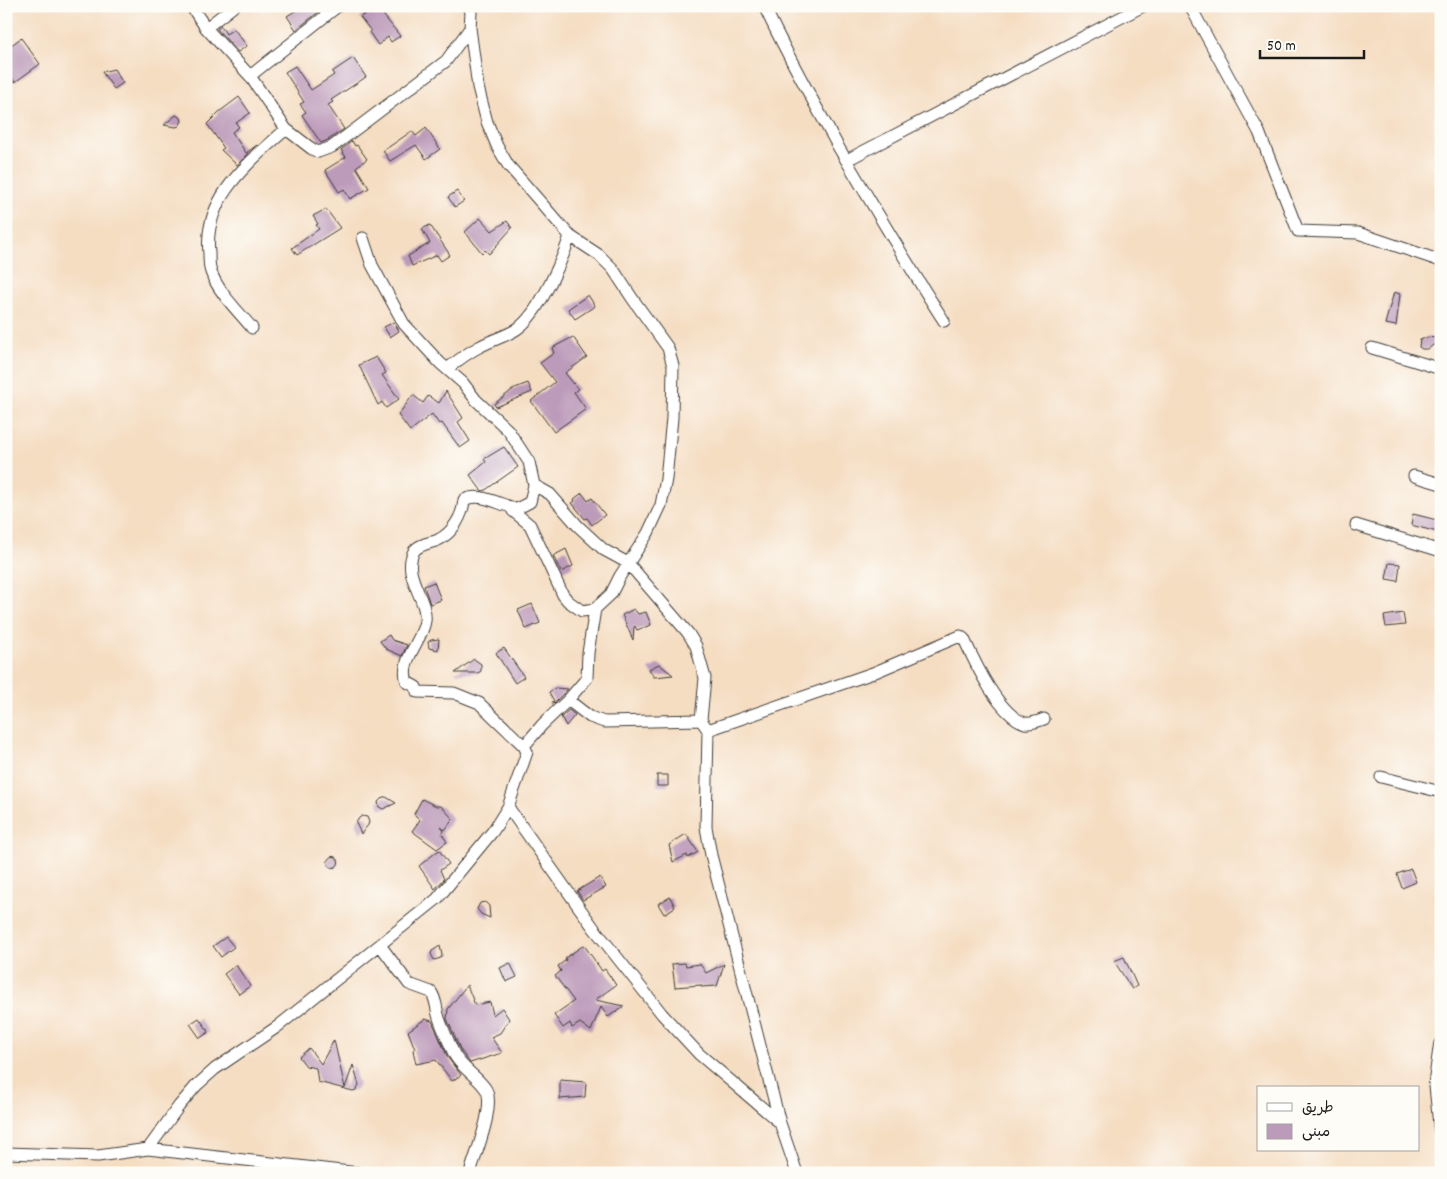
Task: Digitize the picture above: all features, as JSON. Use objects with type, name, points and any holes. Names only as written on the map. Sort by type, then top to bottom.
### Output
[{"type":"street","points":[[191,6],[206,28],[250,76],[286,129],[318,152],[325,151],[446,61],[470,28]]},
{"type":"street","points":[[206,28],[234,6]]},
{"type":"street","points":[[250,76],[338,6]]},
{"type":"street","points":[[148,1149],[179,1106],[196,1086],[215,1069],[277,1027],[437,899],[493,831],[508,807],[527,752],[524,746],[479,703],[454,693],[417,692],[416,687],[407,682],[405,677],[408,661],[426,620],[412,578],[411,561],[414,550],[419,546],[440,539],[451,530],[462,511],[464,500],[469,497],[472,496],[496,502],[511,507],[530,526],[557,584],[568,601],[582,611],[595,609],[611,594],[628,563],[648,533],[661,505],[666,479],[672,418],[673,366],[668,348],[613,268],[599,255],[570,236],[508,165],[486,122],[478,87],[469,6]]},
{"type":"street","points":[[764,6],[787,55],[846,160],[907,264],[944,321]]},
{"type":"street","points":[[846,160],[1143,6]]},
{"type":"street","points":[[1190,6],[1259,132],[1298,231],[1358,233],[1441,261]]},
{"type":"street","points":[[252,328],[218,286],[211,271],[207,239],[209,227],[213,213],[225,191],[236,177],[286,129]]},
{"type":"street","points":[[447,369],[478,347],[518,329],[529,318],[563,257],[570,236]]},
{"type":"street","points":[[363,238],[372,265],[404,324],[463,383],[476,400],[500,421],[515,440],[528,462],[534,485],[530,502],[513,511]]},
{"type":"street","points":[[1372,348],[1441,369]]},
{"type":"street","points":[[1414,476],[1441,484]]},
{"type":"street","points":[[534,485],[550,494],[578,526],[604,550],[628,563],[673,614],[696,646],[705,678],[706,827],[711,855],[780,1122],[797,1173]]},
{"type":"street","points":[[1356,525],[1441,551]]},
{"type":"street","points":[[524,746],[587,678],[588,653],[595,609]]},
{"type":"street","points":[[568,700],[590,717],[604,722],[704,725],[873,673],[960,636],[964,639],[983,677],[1008,712],[1026,723],[1044,719]]},
{"type":"street","points":[[1381,777],[1441,792]]},
{"type":"street","points":[[508,807],[593,927],[662,1014],[699,1054],[780,1122]]},
{"type":"street","points":[[380,945],[409,984],[432,992],[438,1017],[456,1057],[488,1092],[490,1100],[486,1121],[470,1173]]},
{"type":"street","points":[[1441,1045],[1439,1081],[1441,1130]]},
{"type":"street","points":[[6,1153],[98,1156],[148,1149],[359,1173]]},
{"type":"building","points":[[303,6],[326,6],[296,30],[287,16]]},
{"type":"building","points":[[377,7],[400,36],[391,42],[388,37],[378,45],[369,32],[371,31],[360,17]]},
{"type":"building","points":[[221,26],[226,34],[234,29],[247,46],[238,52],[217,29]]},
{"type":"building","points":[[21,38],[40,64],[15,82],[6,71],[6,49]]},
{"type":"building","points":[[353,58],[366,77],[331,100],[333,102],[328,105],[344,129],[321,143],[302,115],[306,112],[300,104],[304,102],[285,72],[295,66],[311,90],[334,75],[332,72]]},
{"type":"building","points":[[114,69],[123,83],[114,89],[102,72]]},
{"type":"building","points":[[239,97],[250,113],[236,123],[239,127],[232,132],[246,153],[257,145],[237,165],[221,150],[224,148],[207,124]]},
{"type":"building","points":[[176,115],[182,121],[179,126],[164,125]]},
{"type":"building","points":[[426,128],[440,149],[426,159],[416,145],[390,161],[383,151],[412,131],[416,136]]},
{"type":"building","points":[[352,141],[367,159],[356,167],[369,188],[350,199],[344,189],[339,192],[325,170],[346,157],[341,150]]},
{"type":"building","points":[[457,191],[464,201],[455,207],[448,197]]},
{"type":"building","points":[[326,209],[340,228],[297,255],[292,248],[319,229],[313,216]]},
{"type":"building","points":[[480,218],[492,231],[507,221],[512,228],[489,254],[485,250],[482,253],[465,232]]},
{"type":"building","points":[[430,225],[450,255],[441,261],[437,255],[412,266],[408,256],[430,243],[422,229]]},
{"type":"building","points":[[1394,292],[1400,294],[1396,326],[1385,324]]},
{"type":"building","points":[[588,295],[595,306],[575,319],[568,309]]},
{"type":"building","points":[[394,322],[399,331],[390,337],[384,327]]},
{"type":"building","points":[[573,337],[587,357],[565,373],[578,389],[574,392],[586,409],[554,432],[531,401],[555,382],[540,363],[554,353],[552,348]]},
{"type":"building","points":[[1428,337],[1441,339],[1428,349],[1419,347],[1420,340]]},
{"type":"building","points":[[376,357],[386,373],[382,375],[399,399],[386,408],[382,402],[378,405],[359,365]]},
{"type":"building","points":[[528,383],[532,392],[496,407],[494,404],[515,388]]},
{"type":"building","points":[[446,391],[463,418],[458,422],[470,441],[460,448],[442,423],[439,424],[432,414],[410,431],[398,415],[413,395],[423,403],[428,396],[439,403]]},
{"type":"building","points":[[504,447],[518,467],[484,491],[481,490],[470,475],[486,462],[484,459]]},
{"type":"building","points":[[582,493],[588,501],[592,498],[605,515],[592,525],[572,503]]},
{"type":"building","points":[[1413,514],[1441,521],[1441,533],[1411,525]]},
{"type":"building","points":[[566,549],[573,566],[561,572],[553,556]]},
{"type":"building","points":[[1389,563],[1400,564],[1398,581],[1386,579]]},
{"type":"building","points":[[434,582],[441,600],[430,604],[424,586]]},
{"type":"building","points":[[532,604],[540,623],[526,629],[518,610]]},
{"type":"building","points":[[634,609],[638,614],[646,612],[651,625],[637,630],[635,626],[633,640],[622,615]]},
{"type":"building","points":[[1403,613],[1405,625],[1386,627],[1384,616]]},
{"type":"building","points":[[389,635],[392,640],[407,645],[402,656],[386,649],[380,641]]},
{"type":"building","points":[[439,639],[438,650],[429,648],[428,642]]},
{"type":"building","points":[[504,648],[524,677],[515,683],[496,653]]},
{"type":"building","points":[[474,659],[481,664],[481,671],[478,673],[455,673]]},
{"type":"building","points":[[659,664],[673,675],[654,677],[649,669]]},
{"type":"building","points":[[555,688],[568,689],[553,704],[552,702],[554,701],[549,692]]},
{"type":"building","points":[[569,710],[575,715],[566,726],[561,717]]},
{"type":"building","points":[[657,775],[668,775],[668,786],[657,786]]},
{"type":"building","points":[[383,797],[396,803],[383,809],[379,807],[378,802]]},
{"type":"building","points":[[422,799],[436,806],[441,806],[453,819],[445,830],[441,827],[444,831],[442,834],[447,842],[437,849],[412,831],[420,820],[414,814]]},
{"type":"building","points":[[362,816],[367,817],[369,822],[361,834],[356,823]]},
{"type":"building","points":[[686,834],[698,852],[688,858],[687,855],[673,862],[669,845]]},
{"type":"building","points":[[439,850],[449,864],[440,870],[444,879],[435,889],[419,866]]},
{"type":"building","points":[[331,857],[335,857],[338,862],[337,866],[331,867],[328,864],[328,860]]},
{"type":"building","points":[[1411,869],[1416,882],[1402,888],[1397,874]]},
{"type":"building","points":[[600,877],[606,887],[583,900],[577,891]]},
{"type":"building","points":[[670,897],[675,907],[664,914],[658,904]]},
{"type":"building","points":[[485,902],[489,906],[490,918],[481,914],[477,909],[480,903]]},
{"type":"building","points":[[226,937],[234,947],[221,957],[213,946]]},
{"type":"building","points":[[584,945],[602,971],[605,969],[616,985],[595,1000],[624,1006],[608,1017],[601,1007],[591,1031],[580,1023],[572,1028],[570,1023],[563,1028],[554,1015],[574,1001],[555,976],[561,971],[558,966],[566,960],[565,958]]},
{"type":"building","points":[[440,946],[441,958],[434,960],[431,954],[432,951]]},
{"type":"building","points":[[1124,957],[1137,986],[1132,989],[1114,961]]},
{"type":"building","points":[[510,963],[517,977],[506,982],[500,968]]},
{"type":"building","points":[[685,963],[686,966],[700,964],[706,973],[724,964],[717,986],[675,987],[672,964]]},
{"type":"building","points":[[236,965],[250,986],[239,994],[224,974]]},
{"type":"building","points":[[467,985],[475,1005],[490,1002],[493,1015],[502,1008],[509,1019],[500,1033],[491,1037],[502,1053],[470,1063],[461,1051],[447,1019],[448,1009]]},
{"type":"building","points":[[199,1018],[209,1032],[200,1038],[190,1024]]},
{"type":"building","points":[[425,1019],[432,1021],[448,1058],[461,1075],[452,1081],[436,1060],[416,1064],[413,1050],[415,1049],[408,1031]]},
{"type":"building","points":[[334,1040],[345,1088],[353,1065],[359,1085],[356,1090],[353,1091],[318,1082],[316,1068],[306,1066],[299,1057],[309,1048],[321,1064]]},
{"type":"building","points":[[560,1080],[586,1082],[585,1097],[560,1099]]}]
